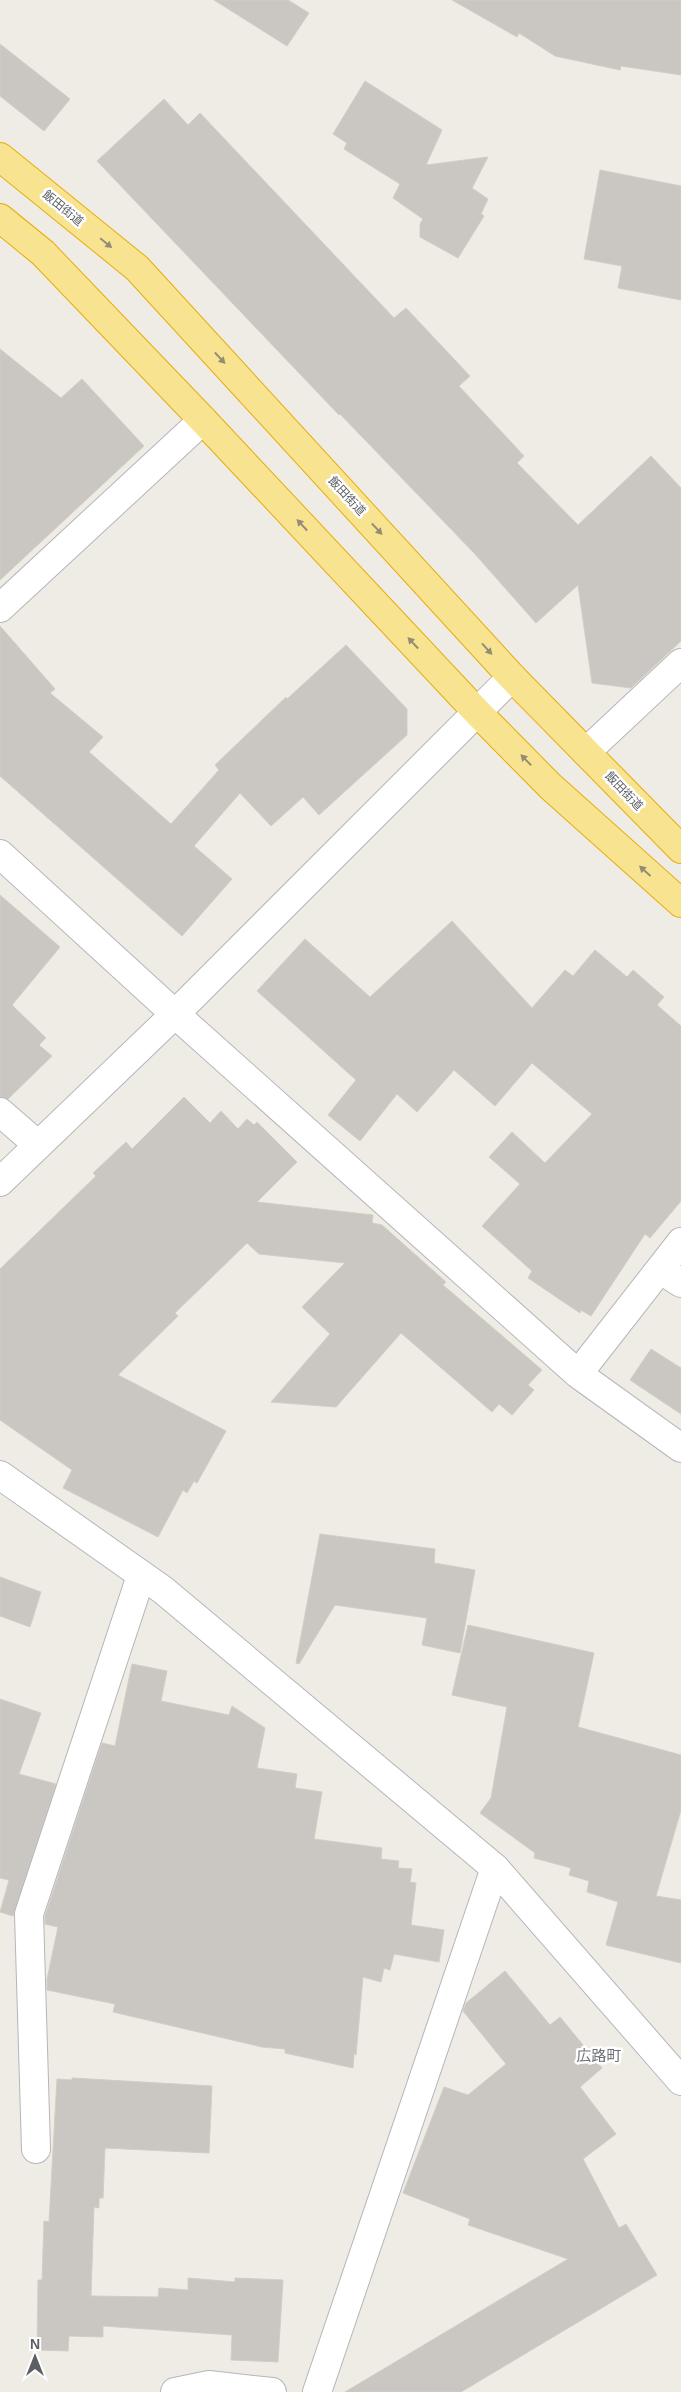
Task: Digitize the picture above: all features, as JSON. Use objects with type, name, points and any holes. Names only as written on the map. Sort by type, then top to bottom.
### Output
[{"type":"highway","name":"飯田街道","points":[[0,157],[137,268],[512,677],[681,849]]},
{"type":"highway","points":[[0,218],[43,253],[203,420],[476,711],[550,786],[681,903]]},
{"type":"street","points":[[0,608],[203,420]]},
{"type":"street","points":[[586,752],[681,664]]},
{"type":"street","points":[[0,1182],[175,1014],[512,677]]},
{"type":"street","points":[[0,854],[175,1014],[578,1374],[681,1448]]},
{"type":"street","points":[[0,1112],[38,1145]]},
{"type":"street","points":[[578,1374],[671,1276],[681,1242]]},
{"type":"street","points":[[0,1475],[163,1590],[495,1868],[681,2081]]},
{"type":"street","points":[[36,2149],[29,1914],[141,1576]]},
{"type":"street","points":[[317,2392],[495,1868]]},
{"type":"street","points":[[176,2392],[209,2385],[272,2392]]},
{"type":"building","points":[[214,0],[288,0],[309,13],[287,46]]},
{"type":"building","points":[[452,0],[681,0],[681,75],[621,66],[620,70],[555,56],[519,33],[517,37]]},
{"type":"building","points":[[0,44],[70,99],[44,131],[0,96]]},
{"type":"building","points":[[365,81],[442,130],[426,165],[488,157],[472,188],[488,199],[481,214],[484,216],[458,258],[420,237],[420,224],[423,219],[393,198],[400,184],[344,149],[347,143],[333,134]]},
{"type":"building","points":[[164,99],[188,125],[200,113],[394,318],[406,308],[470,376],[459,386],[524,456],[517,463],[578,525],[651,456],[681,488],[681,641],[631,688],[592,683],[578,585],[536,623],[474,553],[339,415],[97,161]]},
{"type":"building","points":[[600,170],[681,186],[681,300],[618,288],[622,266],[584,259]]},
{"type":"building","points":[[0,349],[61,398],[82,379],[144,446],[0,580]]},
{"type":"building","points":[[0,626],[55,689],[50,693],[103,737],[89,752],[171,824],[219,770],[215,765],[286,697],[287,699],[346,645],[407,709],[407,735],[319,815],[303,797],[271,826],[240,793],[194,846],[232,879],[182,936],[0,776]]},
{"type":"building","points":[[0,895],[60,947],[12,1005],[46,1038],[39,1045],[52,1056],[8,1099],[0,1097]]},
{"type":"building","points":[[452,921],[532,1008],[565,970],[573,976],[595,950],[627,977],[633,970],[664,997],[657,1005],[681,1026],[681,1201],[650,1238],[645,1234],[591,1316],[581,1310],[580,1313],[528,1278],[532,1271],[482,1226],[520,1184],[489,1157],[512,1132],[545,1163],[592,1114],[532,1063],[495,1106],[454,1070],[417,1112],[397,1094],[360,1141],[328,1115],[356,1080],[257,991],[305,939],[370,997]]},
{"type":"building","points":[[184,1097],[210,1123],[221,1111],[238,1129],[247,1119],[254,1125],[257,1122],[297,1162],[257,1202],[373,1215],[372,1223],[382,1225],[446,1282],[443,1285],[542,1370],[528,1385],[534,1390],[512,1415],[499,1404],[492,1412],[401,1333],[336,1407],[271,1402],[330,1334],[302,1307],[345,1263],[259,1254],[247,1243],[175,1313],[178,1316],[118,1375],[226,1431],[197,1483],[194,1481],[187,1493],[183,1490],[158,1537],[63,1488],[72,1470],[0,1420],[0,1269],[96,1176],[93,1173],[126,1142],[132,1149]]},
{"type":"building","points":[[651,1349],[681,1368],[681,1414],[630,1380]]},
{"type":"building","points":[[320,1534],[435,1549],[434,1563],[475,1570],[460,1653],[422,1645],[427,1618],[335,1605],[299,1664],[296,1663]]},
{"type":"building","points":[[0,1577],[41,1592],[30,1627],[0,1616]]},
{"type":"building","points":[[468,1625],[594,1653],[578,1727],[681,1755],[681,1810],[656,1896],[681,1900],[681,1963],[606,1945],[618,1902],[587,1892],[589,1881],[569,1875],[571,1868],[534,1858],[535,1853],[480,1813],[491,1798],[507,1707],[452,1695]]},
{"type":"building","points":[[132,1664],[167,1671],[161,1701],[229,1715],[232,1706],[265,1728],[257,1768],[297,1774],[295,1788],[322,1792],[314,1839],[382,1848],[381,1859],[399,1861],[398,1868],[412,1869],[410,1882],[416,1883],[411,1925],[444,1930],[439,1962],[394,1954],[390,1970],[384,1968],[381,1982],[363,1977],[356,2055],[354,2054],[353,2068],[285,2053],[285,2049],[262,2047],[113,2012],[115,2004],[47,1990],[47,1979],[58,1927],[45,1924],[45,1916],[102,1743],[115,1746]]},
{"type":"building","points":[[0,1699],[41,1713],[19,1774],[56,1784],[13,1916],[0,1912],[9,1880],[0,1878]]},
{"type":"building","points":[[505,1971],[550,2025],[560,2017],[602,2068],[580,2087],[616,2134],[583,2159],[619,2228],[626,2224],[657,2275],[461,2392],[345,2392],[568,2259],[468,2225],[470,2219],[403,2193],[444,2087],[468,2095],[506,2064],[463,2011],[466,2003]]},
{"type":"building","points":[[72,2078],[212,2086],[209,2153],[105,2148],[103,2198],[99,2198],[99,2208],[94,2207],[91,2296],[158,2297],[159,2288],[188,2290],[188,2278],[235,2282],[235,2278],[283,2280],[278,2362],[231,2360],[232,2335],[103,2326],[103,2337],[69,2336],[68,2351],[37,2350],[38,2280],[42,2280],[44,2221],[49,2222],[57,2079],[72,2080]]},
{"type":"district","name":"広路町","points":[[599,2055]]}]
